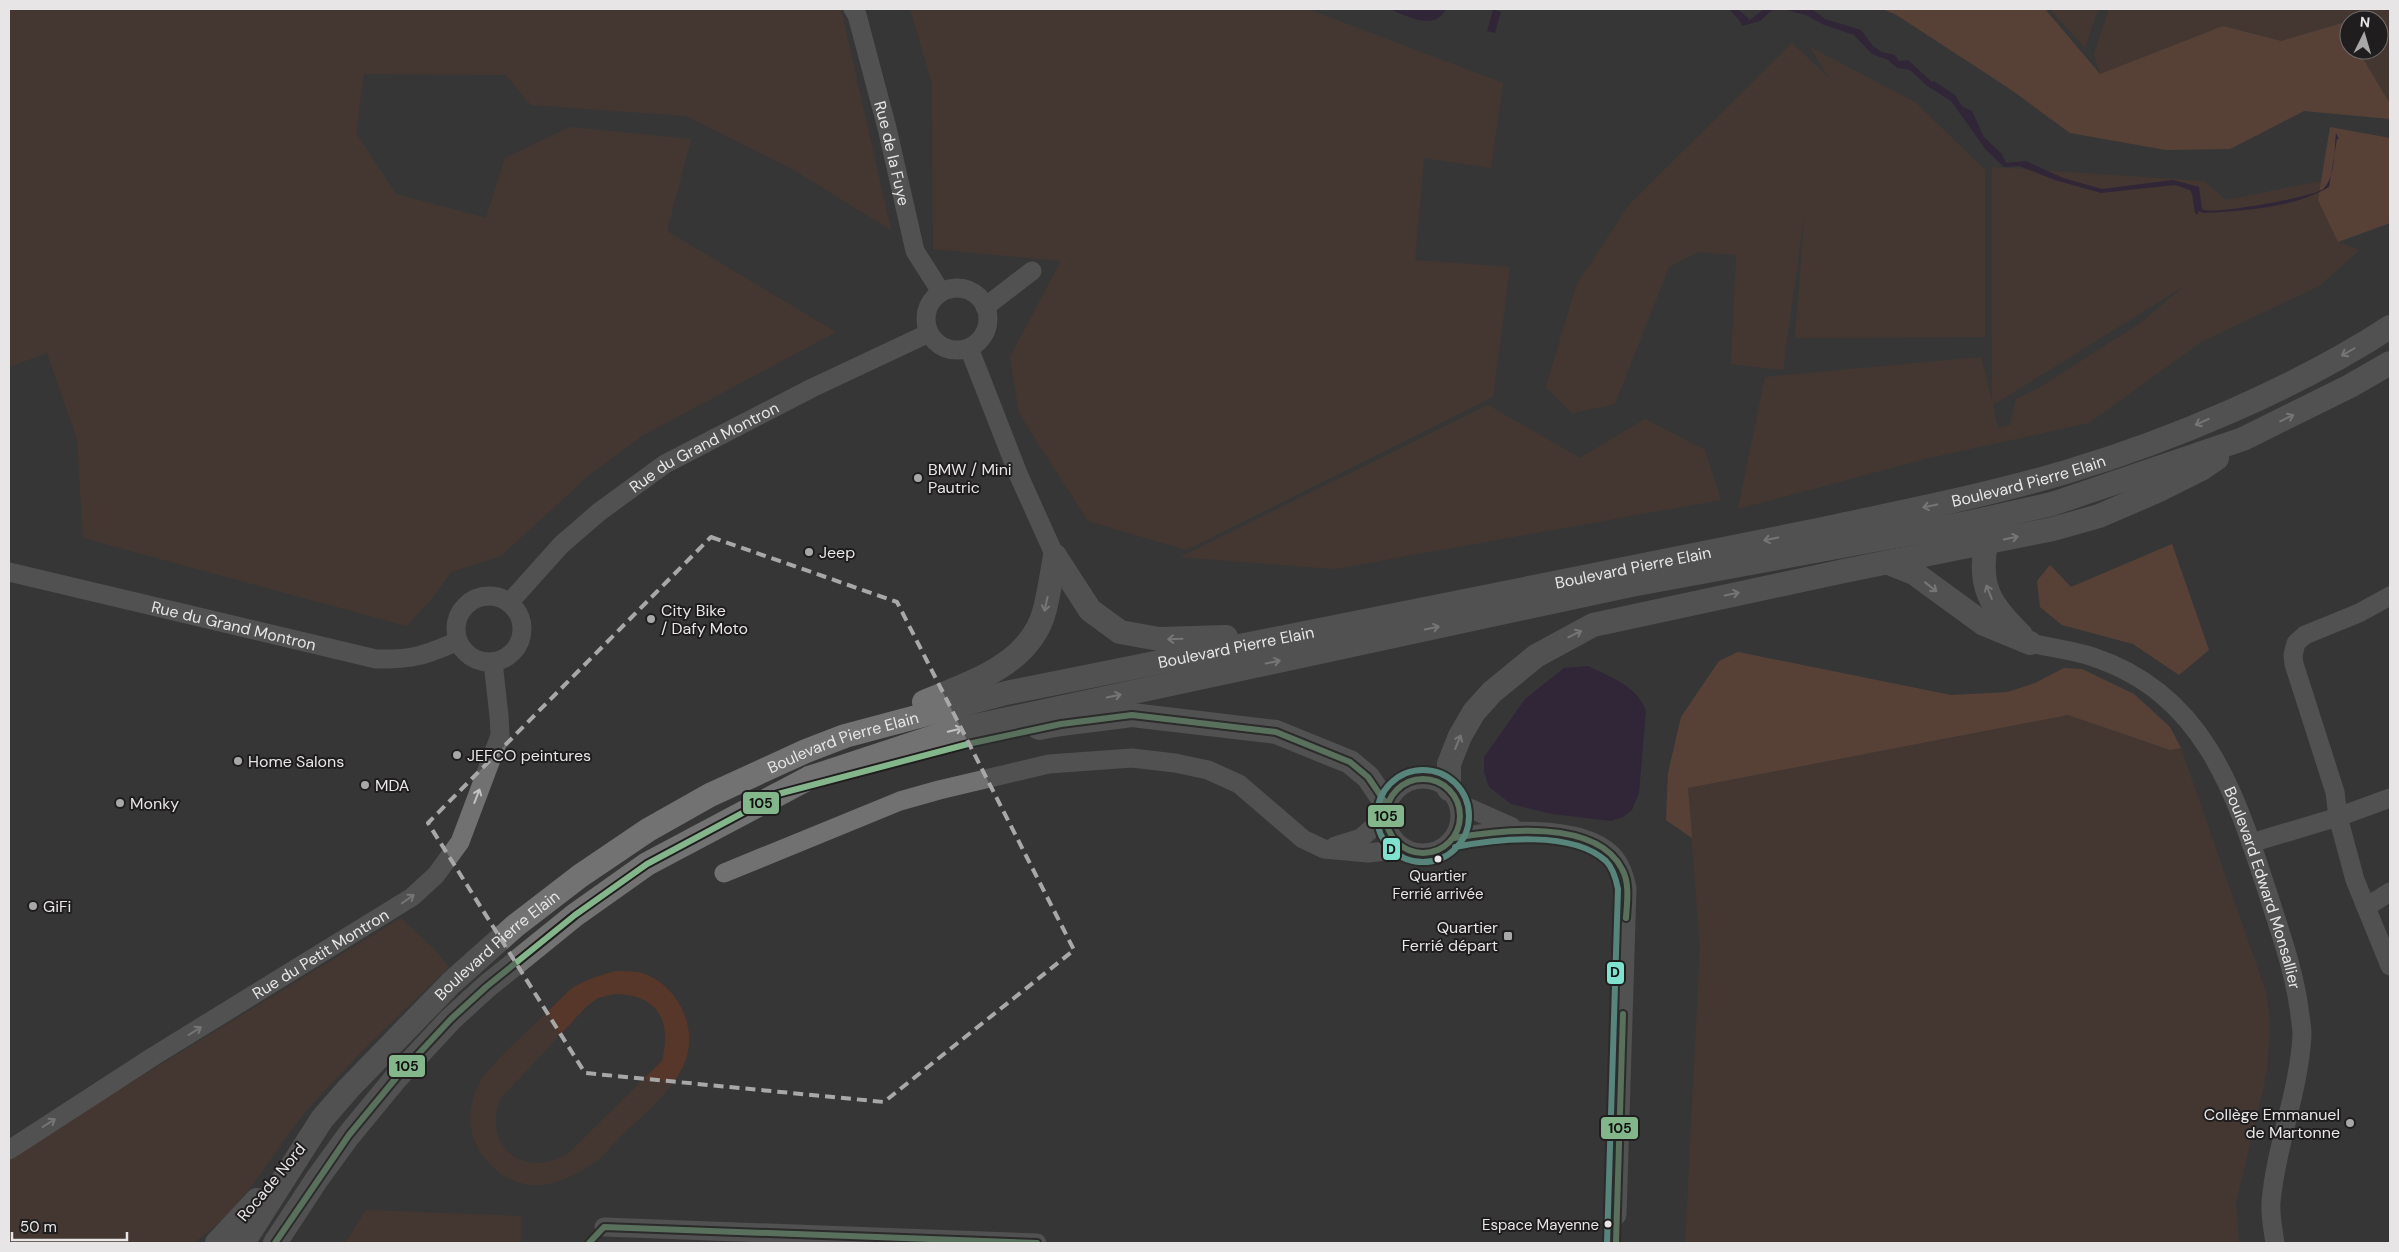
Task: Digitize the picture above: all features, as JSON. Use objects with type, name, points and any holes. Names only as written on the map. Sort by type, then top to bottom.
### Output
[{"type":"main road","name":"Boulevard Pierre Elain","points":[[243,1243],[322,1120],[400,1034],[451,983],[515,926],[580,876],[648,830],[710,795],[806,751],[845,736],[1006,693],[1818,530],[1952,501],[2066,472],[2171,436],[2255,399],[2328,363],[2390,327]]},
{"type":"main road","name":"Boulevard Pierre Elain","points":[[275,1243],[317,1179],[349,1135],[396,1078],[451,1019],[486,987],[575,915],[648,864],[809,778],[952,731],[1631,586],[1972,522],[2052,504],[2243,440],[2350,386],[2390,363]]},
{"type":"main road","points":[[1453,796],[1450,764],[1460,736],[1474,712],[1492,692],[1541,652],[1594,624],[2053,529],[2099,516],[2201,470],[2243,440]]},
{"type":"main road","points":[[1986,543],[1982,565],[1987,590],[2000,614],[2030,643]]},
{"type":"main road","points":[[1055,556],[1090,610],[1120,632],[1158,639],[1294,635]]},
{"type":"main road","points":[[845,736],[988,674],[1020,654],[1032,637],[1045,611],[1055,556]]},
{"type":"main road","points":[[1889,563],[1914,573],[1984,624],[2030,643]]},
{"type":"main road","points":[[778,794],[968,744],[1061,724],[1132,716],[1276,732],[1350,762],[1368,777],[1386,811]]},
{"type":"main road","name":"Rocade Nord","points":[[217,1243],[244,1215],[322,1120]]},
{"type":"street","name":"Rue de la Fuye","points":[[853,9],[857,15],[888,128],[915,250],[941,292]]},
{"type":"street","points":[[985,306],[1032,271]]},
{"type":"street","points":[[951,289],[966,290],[979,298],[985,306],[987,326],[977,342],[969,348],[951,350],[942,346],[929,333],[926,324],[929,306],[941,292],[951,289]]},
{"type":"street","name":"Rue du Grand Montron","points":[[509,603],[561,545],[599,512],[665,464],[812,388],[929,333]]},
{"type":"street","points":[[969,348],[1019,476],[1055,556]]},
{"type":"street","name":"Rue du Grand Montron","points":[[9,572],[376,659],[406,660],[427,655],[458,641]]},
{"type":"street","points":[[489,596],[500,597],[509,603],[520,618],[522,637],[511,654],[493,662],[472,658],[463,651],[455,631],[456,620],[468,602],[478,597],[489,596]]},
{"type":"street","points":[[2390,596],[2305,636],[2296,643],[2293,655],[2294,664],[2335,792],[2338,817],[2355,880],[2390,966]]},
{"type":"street","name":"Boulevard Edward Monsallier","points":[[2030,643],[2092,657],[2130,673],[2167,699],[2194,726],[2217,760],[2251,843],[2294,976],[2302,1032],[2299,1067],[2277,1164],[2271,1204],[2275,1243]]},
{"type":"street","name":"Rue du Petit Montron","points":[[9,1150],[146,1062],[412,897],[436,875],[460,842],[500,735],[493,662]]},
{"type":"street","points":[[724,873],[900,802],[939,790],[1049,764],[1132,758],[1208,770],[1239,784],[1303,838],[1324,849],[1368,853],[1404,849]]},
{"type":"street","points":[[1324,849],[1361,838],[1386,811],[1399,787],[1419,779],[1430,780],[1453,796],[1518,830]]},
{"type":"street","points":[[1386,811],[1390,836],[1404,849],[1415,853],[1431,853],[1446,846],[1454,838],[1460,821],[1453,796]]},
{"type":"street","points":[[2251,843],[2338,817],[2390,798]]},
{"type":"street","points":[[1454,838],[1483,832],[1518,830],[1575,836],[1598,844],[1611,853],[1622,868],[1627,888],[1617,1215]]},
{"type":"street","points":[[2366,907],[2390,892]]},
{"type":"street","points":[[604,1227],[1037,1243]]},
{"type":"highlighted area","points":[[711,537],[897,602],[1074,950],[884,1102],[585,1073],[428,823]]},
{"type":"shaded area","points":[[9,9],[841,9],[891,230],[794,170],[686,116],[531,105],[506,75],[364,74],[356,133],[396,194],[486,218],[505,158],[570,127],[691,139],[667,231],[836,332],[642,436],[588,476],[501,556],[451,572],[434,596],[407,626],[83,538],[77,439],[47,353],[9,367]]},
{"type":"shaded area","points":[[910,9],[1308,9],[1503,83],[1491,168],[1424,158],[1415,260],[1510,267],[1493,397],[1186,550],[1088,521],[1019,413],[1010,357],[1061,261],[933,249],[932,83]]},
{"type":"shaded area","points":[[1390,9],[1446,9],[1435,20],[1428,21],[1412,18]]},
{"type":"shaded area","points":[[1493,9],[1501,12],[1495,33],[1487,31]]},
{"type":"shaded area","points":[[1729,9],[1738,9],[1750,20],[1764,9],[1782,9],[1771,11],[1760,21],[1742,26]]},
{"type":"shaded area","points":[[1782,9],[1812,9],[1825,19],[1861,30],[1873,46],[1882,52],[1895,55],[1899,61],[1908,60],[1932,82],[1934,81],[1955,95],[1962,106],[1972,111],[1984,137],[2002,154],[2006,163],[2026,161],[2063,178],[2102,189],[2173,180],[2199,187],[2202,209],[2209,210],[2262,205],[2315,192],[2323,189],[2331,175],[2329,187],[2300,200],[2284,204],[2236,211],[2204,213],[2198,211],[2198,215],[2195,213],[2190,190],[2175,185],[2101,193],[2055,180],[2019,166],[2004,167],[1986,150],[1951,101],[1926,85],[1910,70],[1897,68],[1888,60],[1872,54],[1854,35],[1824,25],[1806,15]]},
{"type":"shaded area","points":[[1882,9],[2045,9],[2100,74],[2223,26],[2281,41],[2339,24],[2339,60],[2364,60],[2390,104],[2390,119],[2304,111],[2230,149],[2166,150],[2070,133],[2010,89],[1895,14]]},
{"type":"shaded area","points":[[2050,9],[2098,9],[2085,48]]},
{"type":"shaded area","points":[[2109,9],[2390,9],[2390,104],[2364,60],[2389,60],[2389,10],[2339,10],[2339,24],[2281,41],[2223,26],[2100,74],[2094,54]]},
{"type":"shaded area","points":[[1792,43],[1829,78],[1810,47],[1915,102],[1985,170],[1985,337],[1795,338],[1805,210],[1783,370],[1731,364],[1736,255],[1698,252],[1669,267],[1615,404],[1572,413],[1546,387],[1576,286],[1629,205]]},
{"type":"shaded area","points":[[2330,127],[2390,138],[2390,223],[2338,242],[2318,200]]},
{"type":"shaded area","points":[[2336,133],[2339,139],[2337,139],[2334,154]]},
{"type":"shaded area","points":[[1992,167],[2204,181],[2226,200],[2321,181],[2319,200],[2338,242],[2360,250],[2319,286],[2201,342],[2089,423],[1929,458],[1738,509],[1765,377],[1981,357],[1992,401]],"holes":[[[2183,287],[2142,322],[2039,388],[2016,399],[2010,425],[1998,428],[1993,405]]]},
{"type":"shaded area","points":[[1488,405],[1580,458],[1645,419],[1705,450],[1721,500],[1334,569],[1180,557]]},
{"type":"shaded area","points":[[2172,544],[2209,650],[2179,675],[2133,644],[2062,625],[2040,607],[2037,581],[2050,565],[2071,587]]},
{"type":"shaded area","points":[[1738,652],[1951,695],[2008,692],[2035,683],[2064,668],[2082,669],[2134,694],[2170,727],[2181,748],[2170,750],[2068,715],[1688,788],[1692,838],[1666,820],[1668,773],[1681,717],[1719,661]]},
{"type":"shaded area","points":[[1588,666],[1614,678],[1630,689],[1637,695],[1646,711],[1639,793],[1632,810],[1623,817],[1611,821],[1552,814],[1511,804],[1489,787],[1484,772],[1484,757],[1525,699],[1564,668]]},
{"type":"shaded area","points":[[2068,715],[2170,750],[2181,748],[2266,992],[2270,1022],[2267,1072],[2236,1203],[2239,1243],[1685,1243],[1700,949],[1688,788]]},
{"type":"shaded area","points":[[401,918],[435,950],[449,967],[326,1089],[295,1125],[242,1198],[211,1230],[193,1243],[9,1243],[9,1157]]},
{"type":"shaded area","points":[[616,971],[639,972],[652,977],[674,995],[686,1020],[689,1034],[689,1048],[680,1073],[664,1094],[595,1163],[570,1177],[547,1184],[524,1184],[504,1176],[483,1156],[474,1140],[471,1114],[477,1088],[499,1059],[574,987]],"holes":[[[614,994],[629,995],[641,999],[658,1012],[663,1022],[665,1034],[662,1061],[571,1151],[555,1160],[539,1163],[525,1161],[512,1155],[503,1146],[497,1133],[496,1117],[500,1099],[586,1007],[598,998]]]},
{"type":"shaded area","points":[[366,1210],[522,1216],[521,1243],[345,1243]]},
{"type":"transit line","name":"105","points":[[275,1243],[349,1135],[396,1078],[451,1019],[486,987],[575,915],[647,864],[778,794],[968,744],[1061,724],[1132,715],[1276,732],[1350,762],[1368,777],[1387,805]]},
{"type":"transit line","name":"D","points":[[1423,770],[1441,773],[1456,783],[1466,798],[1469,816],[1466,834],[1456,849],[1441,859],[1423,862],[1405,859],[1390,849],[1380,834],[1377,816],[1380,798],[1390,783],[1405,773],[1423,770]]},
{"type":"transit line","name":"105","points":[[1416,779],[1430,779],[1444,785],[1454,795],[1460,809],[1460,816],[1460,823],[1454,837],[1444,847],[1430,853],[1416,853],[1402,847],[1392,837],[1386,823],[1386,809],[1392,795],[1402,785],[1416,779]]},
{"type":"transit line","name":"105","points":[[1454,838],[1496,832],[1545,831],[1570,835],[1591,842],[1609,853],[1625,874],[1627,893],[1626,918]]},
{"type":"transit line","name":"D","points":[[1455,847],[1492,841],[1533,839],[1554,841],[1591,851],[1606,861],[1614,874],[1618,889],[1607,1243]]},
{"type":"transit line","name":"105","points":[[1616,1243],[1623,1014]]},
{"type":"transit line","name":"105","points":[[589,1243],[604,1227],[1037,1243]]},
{"type":"place","name":"BMW / Mini Pautric","points":[[918,478]]},
{"type":"place","name":"Jeep","points":[[809,552]]},
{"type":"place","name":"City Bike / Dafy Moto","points":[[651,619]]},
{"type":"place","name":"JEFCO peintures","points":[[457,755]]},
{"type":"place","name":"Home Salons","points":[[238,761]]},
{"type":"place","name":"MDA","points":[[365,785]]},
{"type":"place","name":"Monky","points":[[120,803]]},
{"type":"place","name":"Quartier Ferrié arrivée","points":[[1438,859]]},
{"type":"place","name":"GiFi","points":[[33,906]]},
{"type":"place","name":"Quartier Ferrié départ","points":[[1508,936]]},
{"type":"place","name":"Collège Emmanuel de Martonne","points":[[2350,1123]]},
{"type":"place","name":"Espace Mayenne","points":[[1608,1224]]}]
